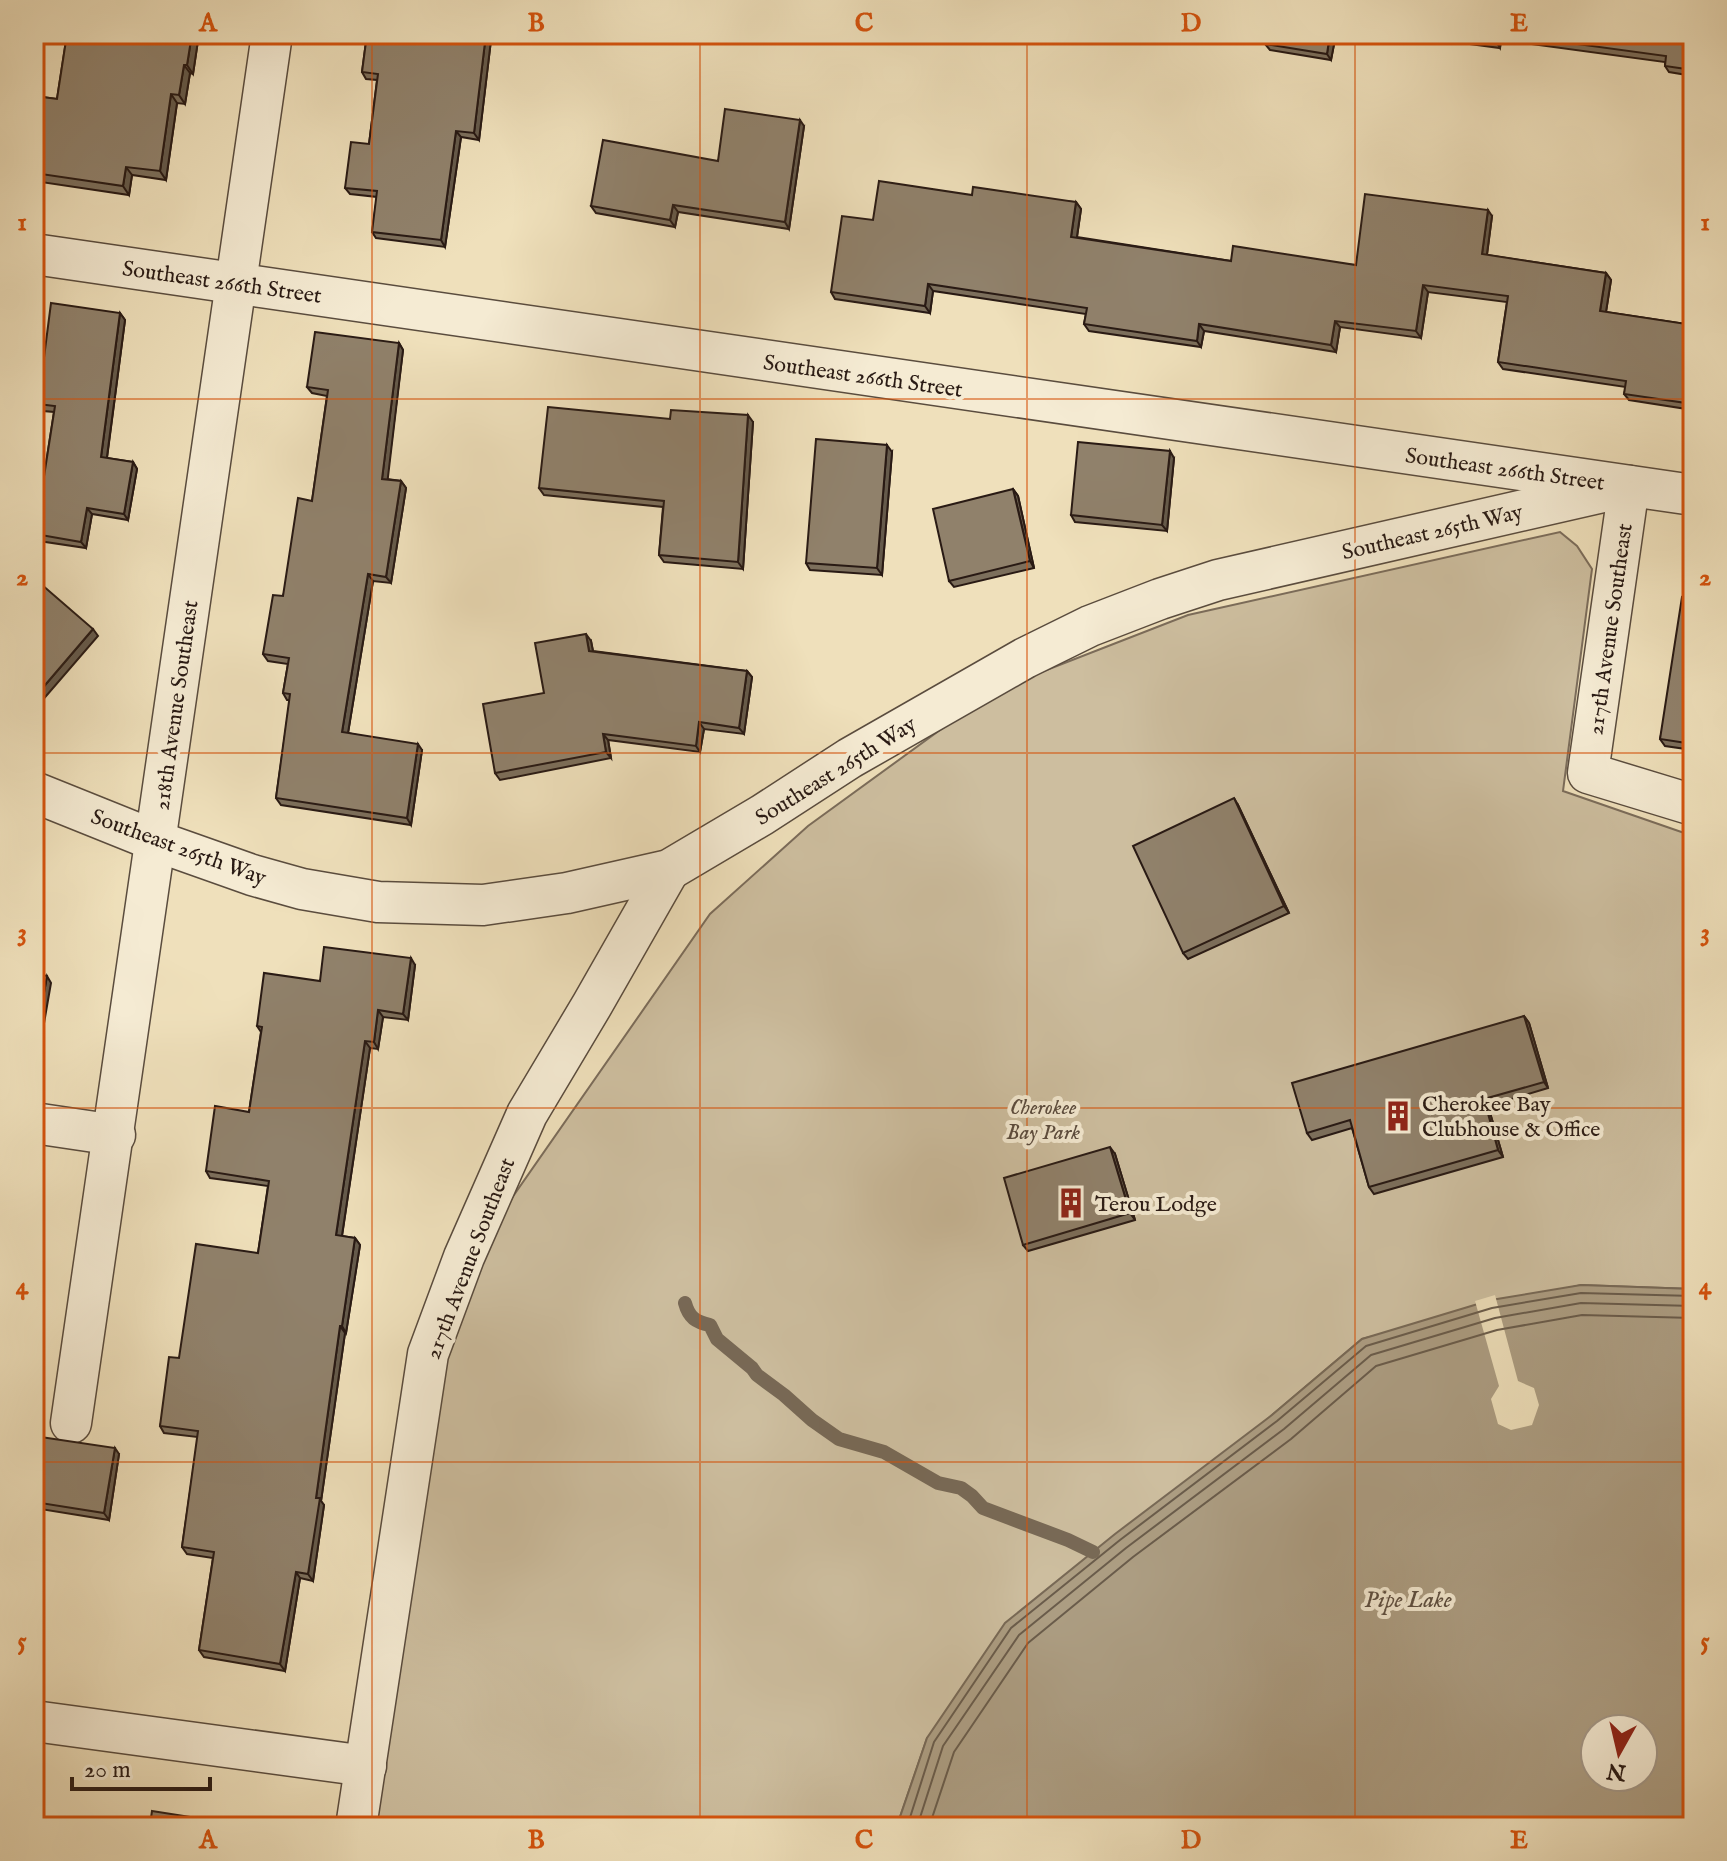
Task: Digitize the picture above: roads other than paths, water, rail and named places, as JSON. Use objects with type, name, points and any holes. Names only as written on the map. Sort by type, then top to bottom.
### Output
[{"type":"street","name":"218th Avenue Southeast","points":[[71,1423],[272,34]]},
{"type":"street","name":"Southeast 266th Street","points":[[34,254],[1693,495]]},
{"type":"street","name":"217th Avenue Southeast","points":[[1629,486],[1588,773],[1693,805]]},
{"type":"street","name":"Southeast 265th Way","points":[[34,792],[156,841],[302,889],[378,902],[483,905],[567,893],[669,870],[949,701],[1025,658],[1104,620],[1218,580],[1629,486]]},
{"type":"street","name":"217th Avenue Southeast","points":[[356,1827],[428,1354],[464,1257],[527,1114],[669,870]]},
{"type":"street","points":[[34,1123],[115,1135]]},
{"type":"street","points":[[34,1721],[366,1766]]},
{"type":"water","name":"Pipe Lake","points":[[1581,1285],[1693,1289],[1693,1827],[899,1827],[927,1738],[1005,1623],[1115,1534],[1272,1415],[1362,1339],[1491,1300]]},
{"type":"waterway","points":[[685,1303],[691,1316],[710,1325],[717,1339],[757,1375],[839,1439],[884,1452],[938,1483],[961,1488],[983,1508],[1093,1552]]},
{"type":"place","name":"Cherokee Bay Clubhouse & Office","points":[[1398,1116]]},
{"type":"place","name":"Terou Lodge","points":[[1071,1203]]},
{"type":"park label","name":"Cherokee Bay Park","points":[[1043,1118]]}]
